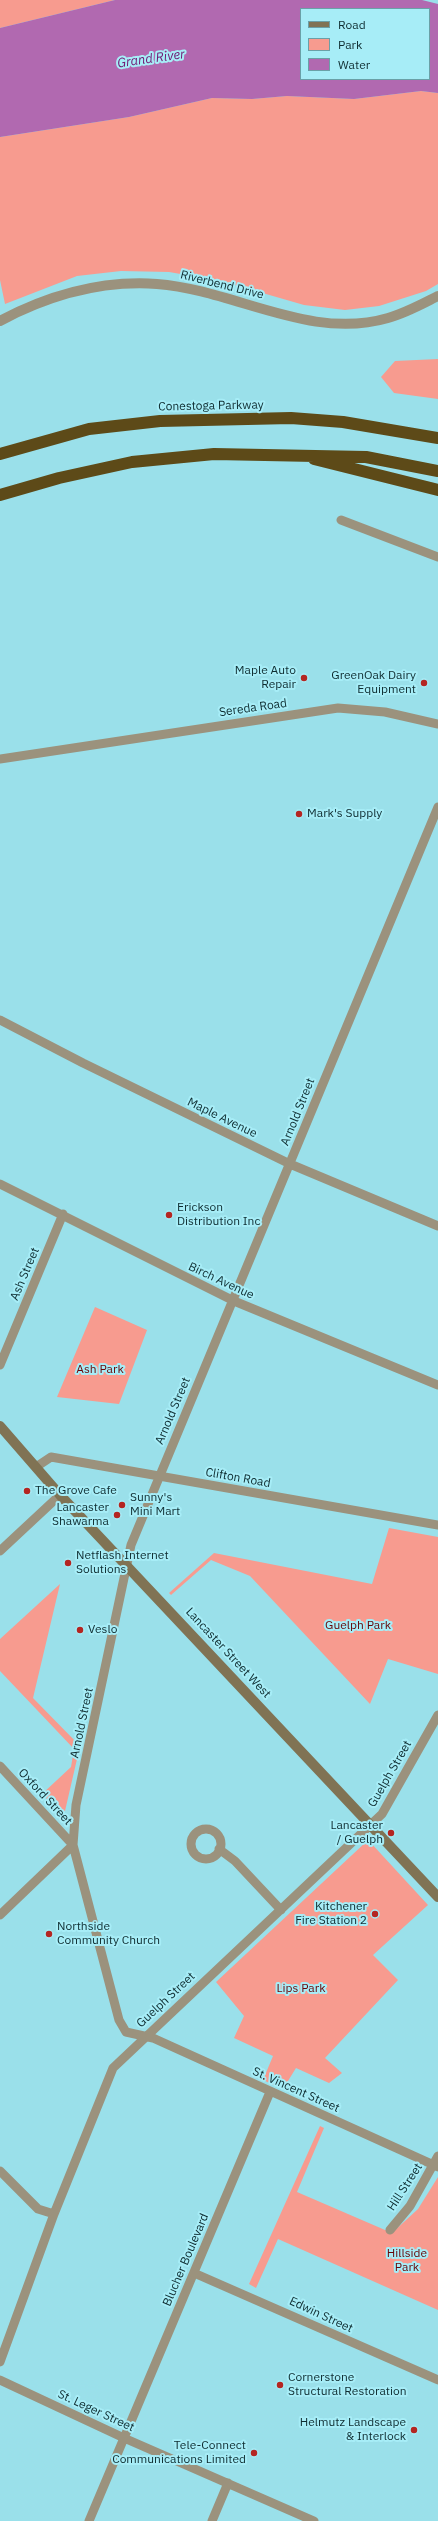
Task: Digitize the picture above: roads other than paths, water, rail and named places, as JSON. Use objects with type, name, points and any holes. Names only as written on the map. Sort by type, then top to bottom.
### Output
[{"type":"highway","name":"Conestoga Parkway","points":[[0,454],[89,429],[160,421],[291,418],[343,422],[438,438]]},
{"type":"highway","name":"Conestoga Parkway","points":[[425,437],[438,441]]},
{"type":"highway","points":[[0,495],[59,478],[132,462],[214,454],[301,454],[366,457],[438,471]]},
{"type":"highway","points":[[301,454],[334,465],[438,490]]},
{"type":"main road","name":"Lancaster Street West","points":[[0,1426],[60,1494],[438,1897]]},
{"type":"street","name":"Riverbend Drive","points":[[0,321],[53,298],[102,285],[157,284],[178,287],[299,318],[335,324],[362,324],[389,318],[413,309],[438,296]]},
{"type":"street","points":[[341,520],[438,557]]},
{"type":"street","name":"Sereda Road","points":[[0,759],[72,746],[338,708],[385,712],[438,724]]},
{"type":"street","name":"Arnold Street","points":[[143,2037],[126,2032],[119,2020],[73,1845],[76,1805],[128,1565],[131,1545],[234,1301],[438,808]]},
{"type":"street","name":"Maple Avenue","points":[[0,1020],[290,1164],[438,1226]]},
{"type":"street","name":"Birch Avenue","points":[[0,1184],[63,1214],[234,1301],[438,1386]]},
{"type":"street","name":"Ash Street","points":[[0,1365],[63,1214]]},
{"type":"street","name":"Clifton Road","points":[[36,1467],[50,1457],[438,1525]]},
{"type":"street","points":[[0,1551],[60,1494]]},
{"type":"street","name":"Guelph Street","points":[[0,2362],[54,2214],[106,2078],[112,2068],[143,2037],[372,1825],[382,1814],[438,1715]]},
{"type":"street","name":"Oxford Street","points":[[0,1766],[73,1845]]},
{"type":"street","points":[[0,1915],[73,1845]]},
{"type":"street","points":[[219,1849],[236,1861],[281,1910]]},
{"type":"street","name":"St. Vincent Street","points":[[143,2037],[153,2038],[436,2166]]},
{"type":"street","name":"Blucher Boulevard","points":[[89,2521],[270,2092]]},
{"type":"street","name":"Hill Street","points":[[390,2230],[410,2206],[436,2166],[438,2156]]},
{"type":"street","points":[[0,2171],[38,2209],[54,2214]]},
{"type":"street","name":"Edwin Street","points":[[194,2273],[438,2380]]},
{"type":"street","name":"St. Leger Street","points":[[0,2380],[124,2438],[314,2521]]},
{"type":"street","points":[[212,2521],[228,2484]]},
{"type":"water","name":"Grand River","points":[[115,0],[422,0],[438,4],[438,93],[421,91],[354,99],[287,96],[252,99],[212,98],[129,117],[0,137],[0,28]]},
{"type":"place","name":"Maple Auto Repair","points":[[304,678]]},
{"type":"place","name":"GreenOak Dairy Equipment","points":[[424,683]]},
{"type":"place","name":"Mark's Supply","points":[[299,814]]},
{"type":"place","name":"Erickson Distribution Inc","points":[[169,1215]]},
{"type":"place","name":"The Grove Cafe","points":[[27,1491]]},
{"type":"place","name":"Sunny's Mini Mart","points":[[122,1505]]},
{"type":"place","name":"Lancaster Shawarma","points":[[117,1515]]},
{"type":"place","name":"Netflash Internet Solutions","points":[[68,1563]]},
{"type":"place","name":"Veslo","points":[[80,1630]]},
{"type":"place","name":"Lancaster / Guelph","points":[[391,1833]]},
{"type":"place","name":"Kitchener Fire Station 2","points":[[375,1914]]},
{"type":"place","name":"Northside Community Church","points":[[49,1934]]},
{"type":"place","name":"Cornerstone Structural Restoration","points":[[280,2385]]},
{"type":"place","name":"Helmutz Landscape & Interlock","points":[[414,2430]]},
{"type":"place","name":"Tele-Connect Communications Limited","points":[[254,2453]]},
{"type":"park label","name":"Ash Park","points":[[100,1370]]},
{"type":"park label","name":"Guelph Park","points":[[358,1626]]},
{"type":"park label","name":"Lips Park","points":[[301,1989]]},
{"type":"park label","name":"Hillside Park","points":[[407,2261]]}]
